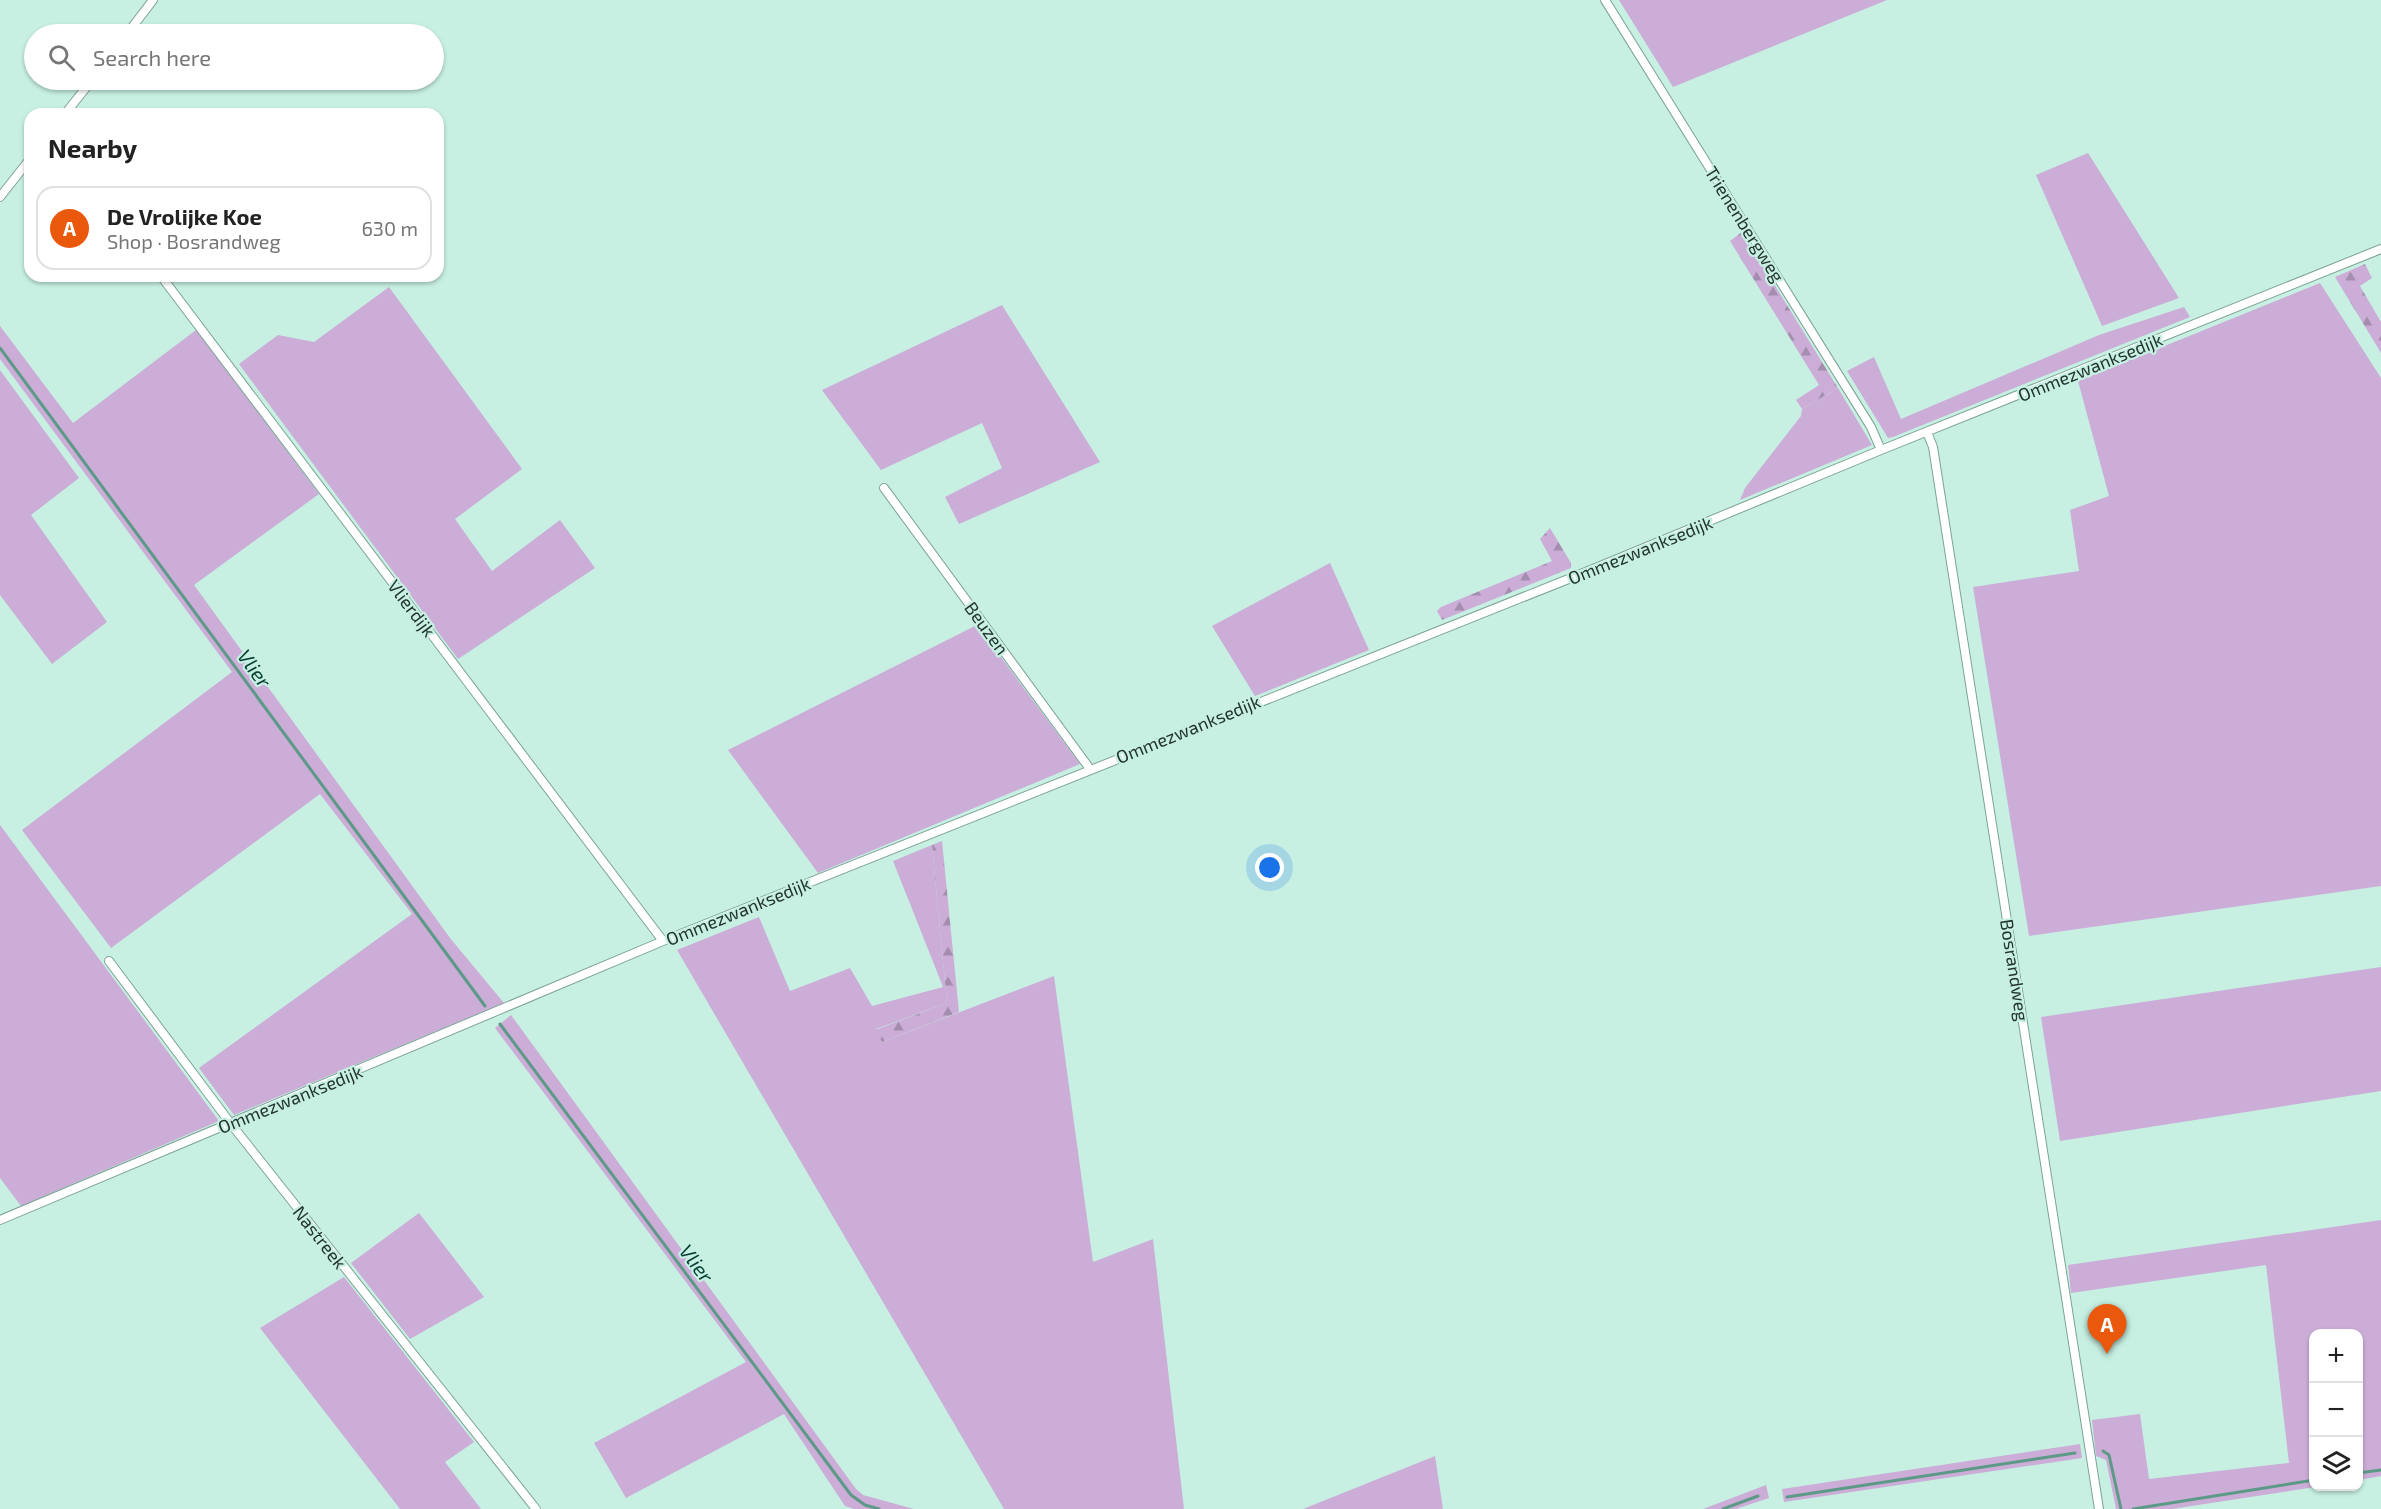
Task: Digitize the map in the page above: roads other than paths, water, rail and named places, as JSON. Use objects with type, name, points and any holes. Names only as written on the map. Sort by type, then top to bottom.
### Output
[{"type":"street","points":[[135,24],[153,0]]},
{"type":"street","name":"Trienenbergweg","points":[[1605,0],[1871,427],[1881,450]]},
{"type":"street","points":[[70,108],[84,90]]},
{"type":"street","points":[[0,197],[24,167]]},
{"type":"street","name":"Ommezwanksedijk","points":[[0,1220],[663,941],[1601,566],[1881,450],[2381,249]]},
{"type":"street","name":"Vlierdijk","points":[[166,282],[663,941]]},
{"type":"street","name":"Bosrandweg","points":[[1927,432],[1935,459],[2098,1509]]},
{"type":"street","name":"Beuzen","points":[[884,488],[1090,769]]},
{"type":"street","name":"Nastreek","points":[[109,961],[231,1124],[537,1509]]},
{"type":"waterway","name":"Vlier","points":[[0,348],[485,1006]]},
{"type":"waterway","name":"Vlier","points":[[500,1024],[851,1495],[865,1505],[879,1509]]},
{"type":"waterway","points":[[2103,1451],[2109,1455],[2121,1509]]},
{"type":"waterway","points":[[1787,1497],[2075,1453]]},
{"type":"waterway","points":[[2363,1472],[2381,1470]]},
{"type":"waterway","points":[[2133,1509],[2309,1481]]},
{"type":"waterway","points":[[1723,1509],[1758,1496]]},
{"type":"place","name":"De Vrolijke Koe","points":[[2107,1354]]}]
